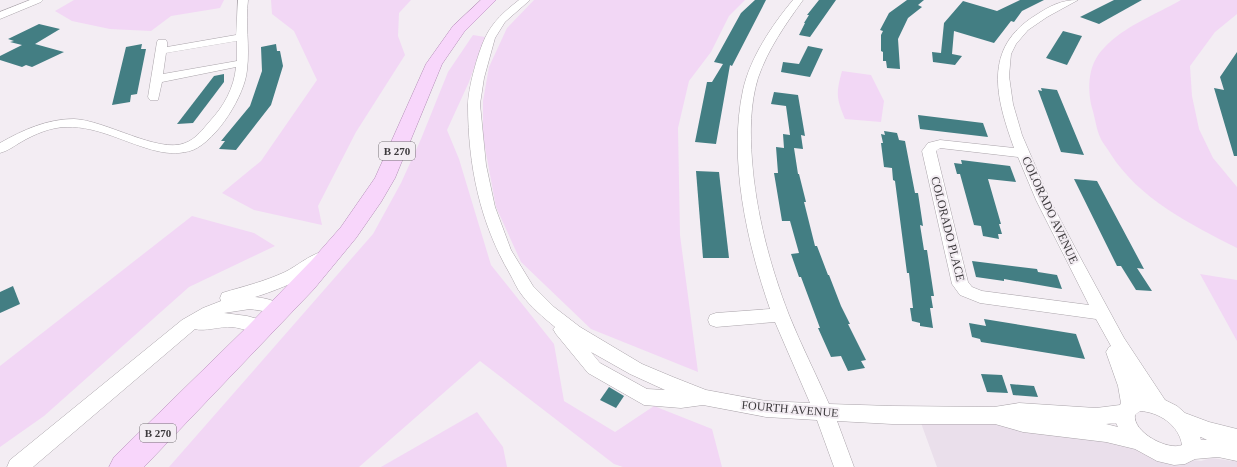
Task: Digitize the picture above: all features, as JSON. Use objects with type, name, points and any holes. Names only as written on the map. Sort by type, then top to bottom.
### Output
[{"type":"main road","name":"B 270","points":[[124,467],[270,319],[336,249],[366,210],[382,183],[434,64],[458,29],[489,0]]},
{"type":"street","points":[[0,16],[38,0]]},
{"type":"street","points":[[0,149],[38,129],[64,123],[87,124],[166,149],[184,148],[196,142],[225,112],[237,88],[242,63],[240,14],[242,0]]},
{"type":"street","name":"FOURTH AVENUE","points":[[525,0],[501,20],[490,38],[478,78],[474,104],[479,166],[488,207],[504,251],[527,290],[548,312],[594,368],[644,397],[681,400],[705,398],[766,409],[892,416],[994,416],[1019,411],[1096,417],[1128,409]]},
{"type":"street","points":[[798,0],[775,33],[753,77],[749,90],[745,143],[751,205],[765,265],[780,315],[825,413],[844,467]]},
{"type":"street","name":"COLORADO AVENUE","points":[[1072,0],[1041,16],[1027,26],[1014,39],[1006,53],[1002,69],[1004,90],[1023,153],[1049,213],[1110,330],[1135,373],[1158,406]]},
{"type":"street","points":[[154,97],[161,46],[241,37]]},
{"type":"street","points":[[157,79],[242,63]]},
{"type":"street","name":"COLORADO PLACE","points":[[1023,153],[940,144],[929,148],[960,284],[966,291],[980,297],[1102,313]]},
{"type":"street","points":[[169,340],[182,323],[198,310],[219,300],[266,287],[299,272],[336,249]]},
{"type":"street","points":[[716,320],[780,315]]},
{"type":"street","points":[[17,467],[169,340],[191,328],[212,321],[270,319]]},
{"type":"street","name":"COLORADO AVENUE","points":[[1110,330],[1128,409]]},
{"type":"street","points":[[1190,450],[1192,436],[1180,420],[1170,412],[1158,406],[1138,403],[1128,409],[1125,419],[1127,426],[1139,441],[1149,448],[1171,456],[1181,456],[1190,450],[1218,448],[1237,452]]},
{"type":"street","name":"FOURTH AVENUE","points":[[994,416],[1023,423],[1106,433],[1139,441]]},
{"type":"street","points":[[1180,420],[1208,431],[1237,438]]},
{"type":"shaded area","points":[[74,0],[224,0],[220,8],[171,16],[151,31],[110,29],[72,21],[55,11]]},
{"type":"shaded area","points":[[271,0],[411,0],[399,13],[398,36],[405,55],[356,132],[318,206],[322,225],[254,210],[222,193],[261,161],[317,80],[294,31],[272,14]]},
{"type":"shaded area","points":[[534,0],[745,0],[729,16],[711,52],[689,81],[678,128],[680,235],[698,372],[591,329],[521,262],[496,207],[483,137],[483,101],[489,67],[507,28]]},
{"type":"shaded area","points":[[1181,0],[1237,0],[1237,14],[1215,32],[1190,66],[1192,96],[1199,129],[1213,158],[1237,187],[1237,248],[1184,220],[1167,209],[1135,184],[1102,141],[1097,130],[1090,100],[1089,84],[1092,68],[1099,54],[1104,48],[1130,27]]},
{"type":"shaded area","points":[[473,35],[485,37],[469,82],[447,130],[459,159],[491,265],[554,344],[564,401],[615,432],[654,406],[712,429],[722,467],[623,467],[614,464],[480,361],[359,467],[169,467],[373,234],[401,183],[421,139],[448,72]]},
{"type":"shaded area","points":[[842,71],[871,75],[884,101],[881,122],[845,119],[838,95]]},
{"type":"shaded area","points":[[192,216],[254,233],[275,246],[189,287],[44,416],[0,447],[0,366]]},
{"type":"shaded area","points":[[1200,274],[1237,280],[1237,341]]},
{"type":"shaded area","points":[[477,412],[503,447],[507,467],[381,467]]},
{"type":"shaded area","points":[[921,423],[1002,424],[1118,440],[1149,455],[1201,461],[1212,458],[1232,461],[1231,457],[1237,458],[1237,467],[937,467]]},
{"type":"building","points":[[755,0],[766,0],[732,66],[730,65],[716,144],[695,142],[707,82],[712,82],[723,64],[714,62],[741,13]]},
{"type":"building","points":[[819,0],[836,0],[810,37],[799,35],[809,15],[807,15]]},
{"type":"building","points":[[907,0],[924,0],[918,5],[922,7],[908,18],[898,39],[900,69],[887,68],[886,61],[883,61],[883,52],[881,51],[881,35],[883,31],[880,30],[889,13]]},
{"type":"building","points":[[1020,0],[1044,0],[1022,11],[1014,22],[1011,21],[994,43],[954,31],[952,54],[962,56],[955,65],[933,62],[932,52],[941,53],[944,23],[963,1],[997,11]]},
{"type":"building","points":[[1114,0],[1142,0],[1099,24],[1080,17]]},
{"type":"building","points":[[39,24],[60,29],[35,44],[64,52],[32,67],[26,65],[22,67],[0,60],[0,56],[22,45],[10,42],[14,41],[8,39]]},
{"type":"building","points":[[1063,31],[1082,36],[1067,65],[1046,58]]},
{"type":"building","points":[[142,44],[141,49],[146,49],[137,94],[131,95],[130,102],[112,105],[126,47]]},
{"type":"building","points":[[276,44],[277,51],[280,51],[283,66],[271,105],[236,150],[219,149],[225,141],[221,141],[250,106],[262,71],[261,47]]},
{"type":"building","points":[[808,46],[823,49],[810,77],[781,72],[783,62],[799,64]]},
{"type":"building","points":[[1237,52],[1237,156],[1234,156],[1214,88],[1224,90],[1220,77]]},
{"type":"building","points":[[224,74],[224,82],[193,123],[177,124],[214,76]]},
{"type":"building","points":[[1041,88],[1057,90],[1084,155],[1061,152],[1038,90],[1042,91]]},
{"type":"building","points":[[774,92],[798,95],[805,136],[801,135],[803,149],[794,148],[798,174],[806,202],[804,202],[815,246],[817,246],[841,306],[850,324],[848,324],[866,360],[861,361],[865,368],[848,371],[841,356],[831,357],[818,328],[820,328],[791,254],[799,253],[790,221],[782,221],[774,173],[778,173],[776,147],[784,148],[783,134],[790,135],[786,106],[771,104]]},
{"type":"building","points":[[918,115],[983,123],[988,137],[920,129]]},
{"type":"building","points":[[884,131],[897,133],[899,140],[905,141],[915,193],[918,193],[923,226],[920,225],[924,250],[927,250],[934,296],[931,296],[933,308],[930,308],[933,328],[920,326],[920,323],[912,321],[910,308],[913,308],[909,273],[907,273],[895,181],[893,180],[892,168],[884,167],[881,134],[885,135]]},
{"type":"building","points":[[961,160],[1010,166],[1016,182],[988,179],[1001,224],[999,224],[1002,234],[998,234],[999,239],[983,236],[981,226],[974,225],[960,174],[957,174],[954,163],[962,164]]},
{"type":"building","points":[[696,171],[719,172],[729,258],[703,258]]},
{"type":"building","points":[[1074,179],[1097,181],[1144,269],[1137,268],[1152,291],[1136,290],[1121,266],[1117,266]]},
{"type":"building","points":[[972,261],[1037,269],[1038,272],[1057,275],[1062,289],[1004,279],[1004,281],[976,277]]},
{"type":"building","points":[[13,286],[20,304],[0,313],[0,292]]},
{"type":"building","points":[[984,319],[1076,334],[1085,359],[981,342],[980,339],[972,337],[969,323],[986,326]]},
{"type":"building","points":[[981,374],[1002,375],[1008,393],[987,392]]},
{"type":"building","points":[[1010,384],[1034,386],[1038,397],[1013,395]]},
{"type":"building","points":[[609,387],[624,396],[616,408],[600,400]]}]
